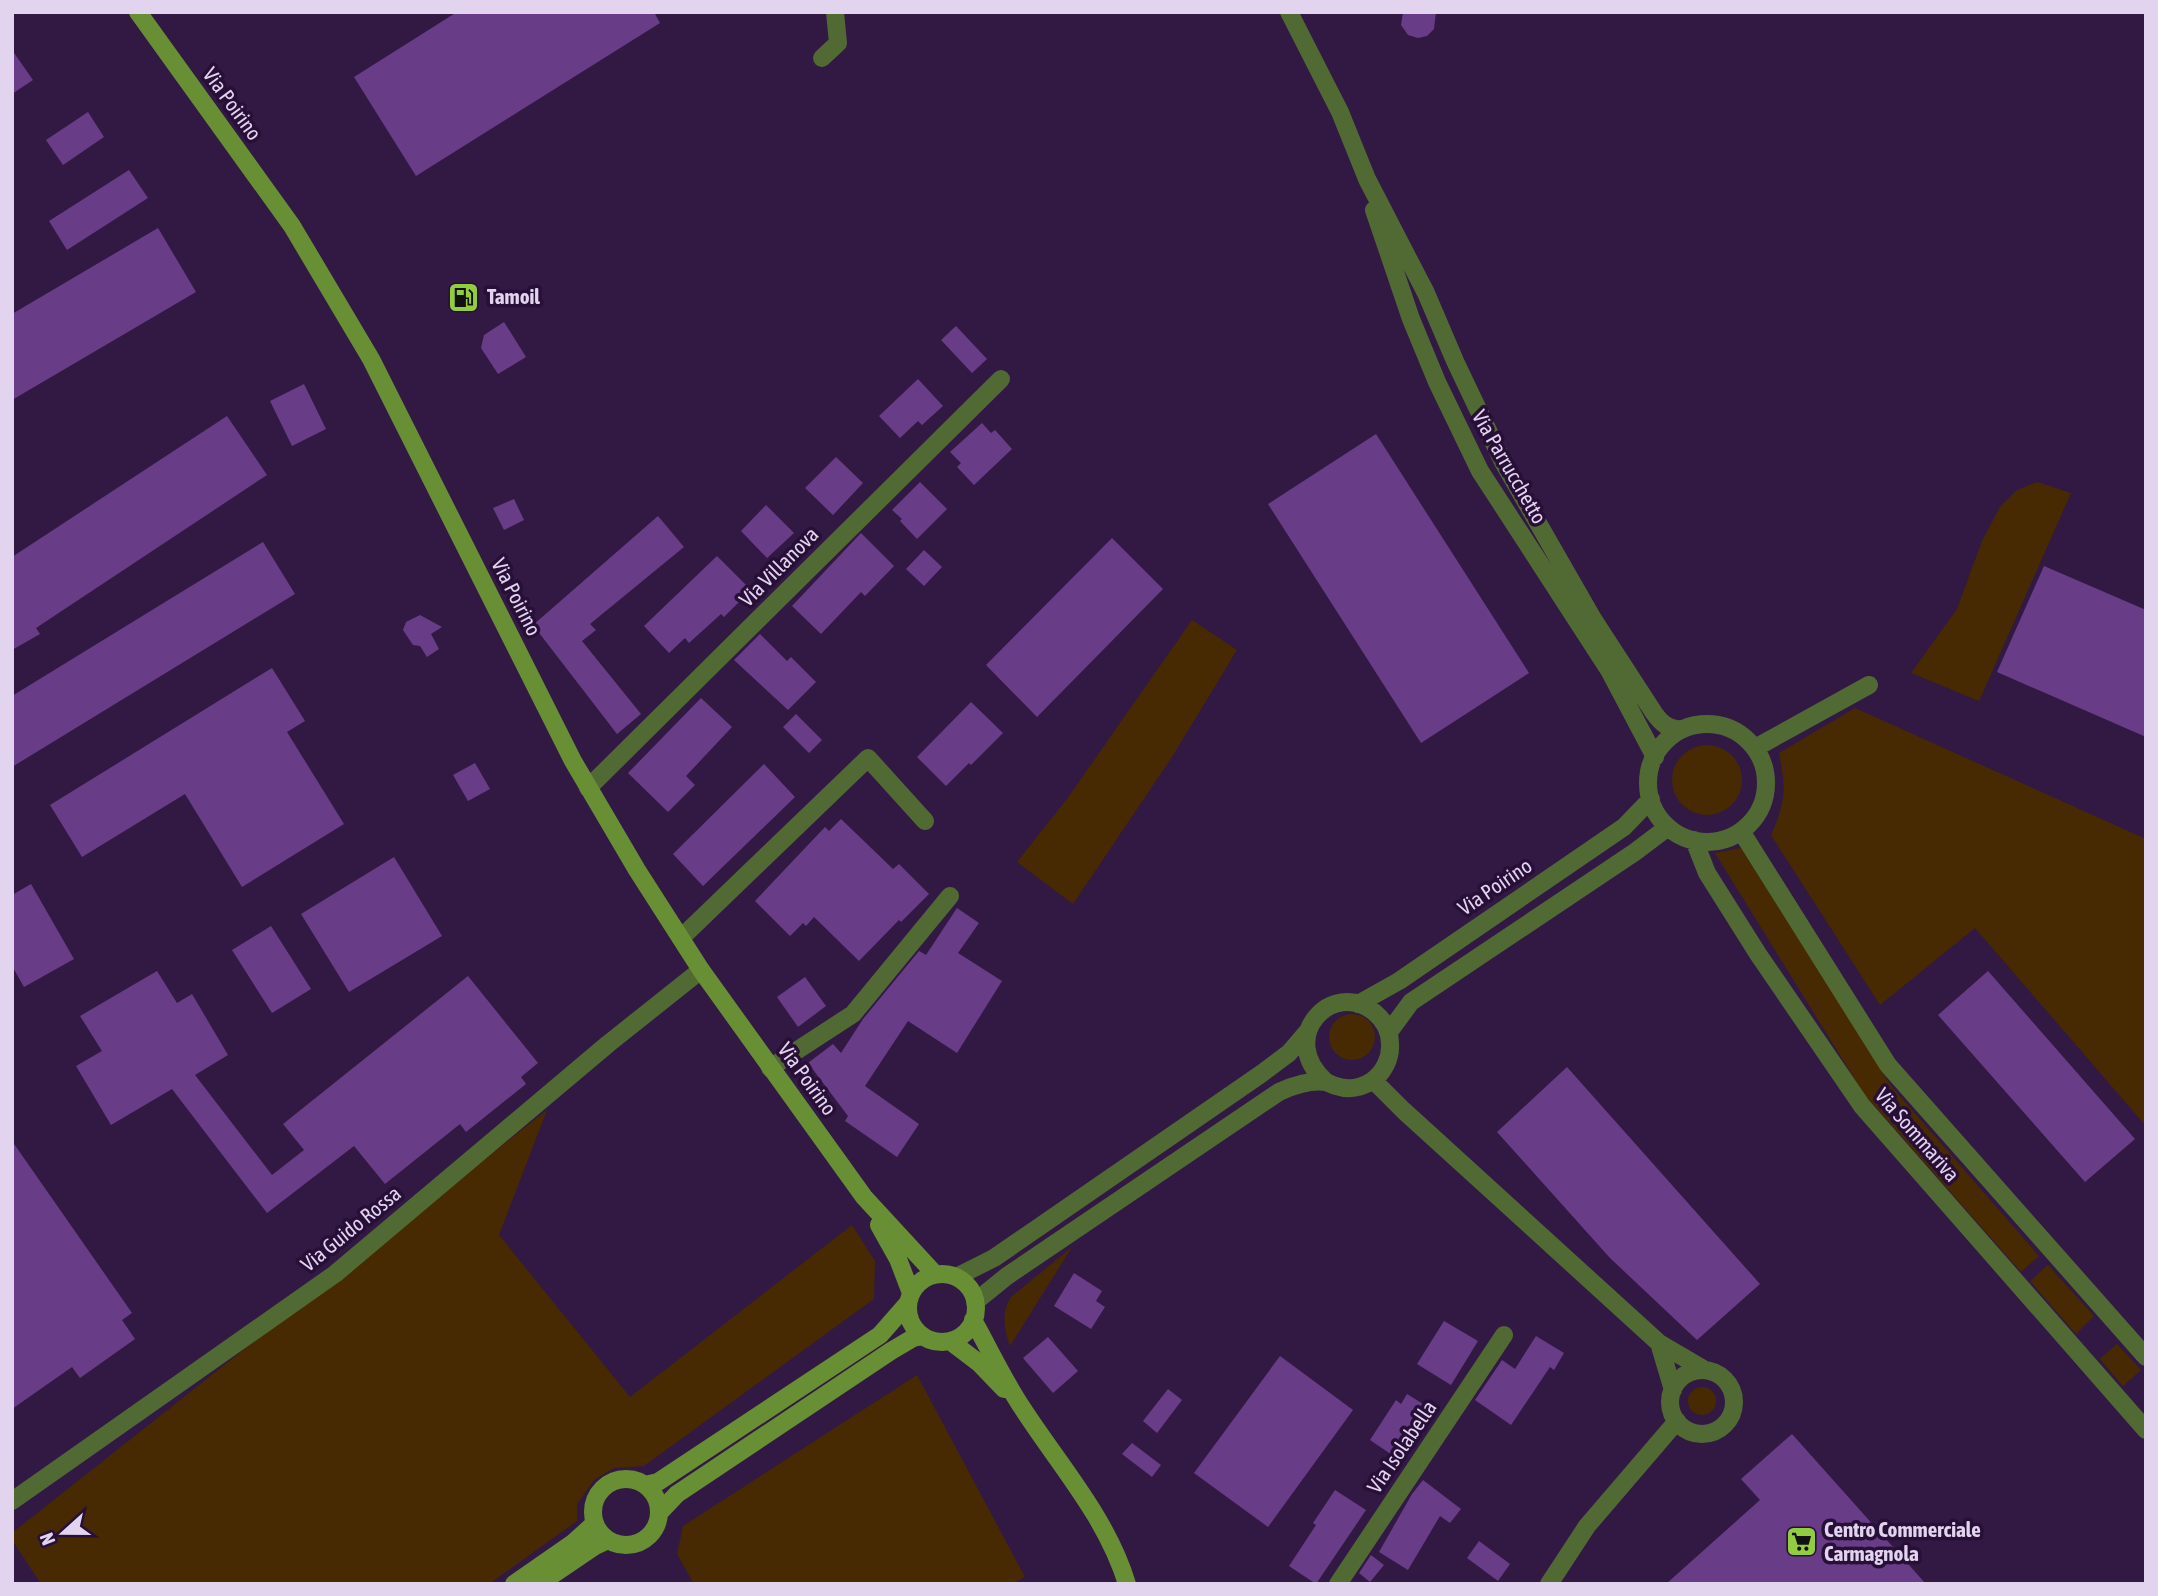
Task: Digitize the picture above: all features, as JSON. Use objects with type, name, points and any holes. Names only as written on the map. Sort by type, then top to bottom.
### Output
[{"type":"main road","name":"Via Poirino","points":[[138,12],[292,226],[371,359],[572,761],[701,970],[864,1197],[935,1274]]},
{"type":"main road","name":"Via Poirino","points":[[864,1197],[898,1259],[909,1298]]},
{"type":"main road","points":[[645,1485],[658,1482],[880,1335],[925,1278],[946,1274],[965,1283],[974,1311],[1023,1409],[1091,1507],[1121,1564],[1128,1584]]},
{"type":"main road","points":[[909,1298],[911,1322],[923,1336]]},
{"type":"main road","points":[[659,1513],[653,1493],[645,1485],[626,1479],[607,1486],[595,1502],[595,1523],[608,1540],[627,1545],[645,1540],[652,1532],[659,1513],[677,1494],[913,1338],[923,1336],[941,1342],[960,1336],[974,1311]]},
{"type":"main road","points":[[950,1341],[978,1363],[1023,1409]]},
{"type":"main road","points":[[514,1584],[573,1543],[595,1523]]},
{"type":"main road","points":[[539,1584],[608,1540]]},
{"type":"street","points":[[822,58],[838,43],[835,12]]},
{"type":"street","name":"Via Parrucchetto","points":[[1289,12],[1340,112],[1367,179],[1426,293],[1454,361],[1503,462],[1593,619],[1654,713],[1668,728],[1681,730]]},
{"type":"street","name":"Via Parrucchetto","points":[[1367,179],[1378,227],[1411,320],[1462,436],[1480,471],[1609,670],[1655,757]]},
{"type":"street","name":"Via Villanova","points":[[588,788],[1001,379]]},
{"type":"street","points":[[1755,748],[1869,685]]},
{"type":"street","points":[[1704,724],[1729,728],[1743,736],[1755,748],[1763,764],[1765,796],[1758,812],[1741,831],[1711,842],[1695,840],[1668,827],[1651,799],[1648,783],[1650,767],[1667,739],[1681,730],[1704,724]]},
{"type":"street","points":[[681,938],[868,758],[925,821]]},
{"type":"street","name":"Via Poirino","points":[[1358,1004],[1378,995],[1624,827],[1651,799]]},
{"type":"street","points":[[1388,1032],[1410,1002],[1635,852],[1668,827]]},
{"type":"street","name":"Via Sommariva","points":[[1741,831],[1888,1065],[2146,1357]]},
{"type":"street","name":"Via Sommariva","points":[[1695,840],[1707,873],[1758,954],[1862,1106],[2146,1430]]},
{"type":"street","points":[[770,1068],[853,1014],[950,897]]},
{"type":"street","name":"Via Guido Rossa","points":[[12,1501],[335,1274],[608,1044],[701,970]]},
{"type":"street","points":[[956,1277],[994,1258],[1261,1074],[1289,1053],[1322,1011],[1333,1005],[1345,1002],[1358,1004],[1377,1014],[1388,1032],[1390,1051],[1387,1062],[1373,1080],[1362,1086],[1338,1087],[1315,1073],[1305,1046],[1307,1032]]},
{"type":"street","points":[[1373,1080],[1659,1343],[1705,1370],[1715,1372],[1731,1386],[1734,1396],[1731,1417],[1724,1425],[1705,1433],[1694,1433],[1677,1421],[1670,1401],[1673,1390],[1686,1374],[1705,1370]]},
{"type":"street","points":[[974,1311],[1007,1276],[1279,1092],[1295,1085],[1326,1082]]},
{"type":"street","name":"Via Isolabella","points":[[1338,1584],[1504,1335]]},
{"type":"street","points":[[1659,1343],[1673,1390]]},
{"type":"street","points":[[1549,1584],[1587,1526],[1677,1421]]},
{"type":"shaded area","points":[[2037,482],[2071,493],[1979,701],[1911,673],[1957,609],[1982,541],[2000,507],[2017,490]]},
{"type":"shaded area","points":[[1192,620],[1237,650],[1172,757],[1073,904],[1017,862],[1067,799]]},
{"type":"shaded area","points":[[1855,708],[2146,839],[2146,1126],[1975,928],[1880,1005],[1771,835],[1780,813],[1783,795],[1779,753]]},
{"type":"shaded area","points":[[1707,745],[1732,755],[1742,780],[1732,805],[1707,815],[1682,805],[1672,780],[1682,755]]},
{"type":"shaded area","points":[[1741,848],[1892,1087],[2039,1256],[2021,1272],[1864,1094],[1715,853]]},
{"type":"shaded area","points":[[1352,1014],[1368,1021],[1375,1037],[1368,1053],[1352,1060],[1336,1053],[1329,1037],[1336,1021]]},
{"type":"shaded area","points":[[547,1110],[499,1235],[630,1397],[852,1225],[875,1261],[874,1299],[644,1466],[614,1468],[594,1480],[577,1504],[577,1521],[489,1584],[41,1584],[12,1540],[12,1533]]},
{"type":"shaded area","points":[[1072,1247],[1010,1346],[1004,1321],[1011,1297]]},
{"type":"shaded area","points":[[2048,1265],[2094,1316],[2076,1334],[2030,1281]]},
{"type":"shaded area","points":[[2117,1344],[2141,1370],[2123,1386],[2100,1359]]},
{"type":"shaded area","points":[[917,1375],[1025,1577],[1012,1584],[694,1584],[677,1554],[683,1526]]},
{"type":"shaded area","points":[[1702,1387],[1712,1391],[1716,1401],[1712,1411],[1702,1415],[1692,1411],[1688,1401],[1692,1391]]},
{"type":"building","points":[[457,12],[654,12],[660,23],[416,176],[354,77]]},
{"type":"building","points":[[1403,12],[1436,12],[1434,29],[1427,36],[1418,38],[1408,35],[1401,25]]},
{"type":"building","points":[[12,50],[33,80],[12,94]]},
{"type":"building","points":[[88,112],[104,137],[63,165],[46,140]]},
{"type":"building","points":[[129,170],[148,198],[67,250],[49,221]]},
{"type":"building","points":[[158,228],[196,292],[12,400],[12,314]]},
{"type":"building","points":[[504,322],[526,357],[498,374],[481,348],[484,335]]},
{"type":"building","points":[[956,326],[987,359],[972,373],[941,340]]},
{"type":"building","points":[[918,379],[943,406],[922,425],[918,421],[900,438],[879,416]]},
{"type":"building","points":[[304,384],[326,429],[292,446],[270,401]]},
{"type":"building","points":[[227,416],[267,475],[36,628],[40,634],[12,650],[12,557]]},
{"type":"building","points":[[982,423],[991,433],[995,430],[1012,449],[974,485],[957,467],[961,463],[950,452]]},
{"type":"building","points":[[1376,434],[1529,673],[1421,743],[1268,504]]},
{"type":"building","points":[[836,457],[863,483],[833,515],[805,488]]},
{"type":"building","points":[[920,482],[947,509],[917,539],[892,510]]},
{"type":"building","points":[[514,499],[524,520],[504,530],[493,508]]},
{"type":"building","points":[[766,505],[794,533],[767,558],[741,531]]},
{"type":"building","points":[[658,516],[684,547],[590,624],[596,630],[582,641],[641,714],[617,734],[533,625]]},
{"type":"building","points":[[861,533],[894,566],[865,596],[861,592],[821,634],[792,606]]},
{"type":"building","points":[[1112,538],[1163,589],[1037,717],[986,665]]},
{"type":"building","points":[[263,542],[295,594],[12,767],[12,696]]},
{"type":"building","points":[[924,550],[942,567],[924,586],[906,569]]},
{"type":"building","points":[[717,556],[751,590],[724,617],[721,614],[689,643],[685,638],[669,653],[644,626]]},
{"type":"building","points":[[2044,566],[2146,610],[2146,737],[1997,672]]},
{"type":"building","points":[[420,615],[442,627],[431,634],[439,649],[427,657],[420,646],[413,645],[403,630],[406,622]]},
{"type":"building","points":[[760,634],[787,661],[791,657],[816,682],[788,710],[734,660]]},
{"type":"building","points":[[272,668],[305,721],[287,732],[344,824],[242,887],[185,794],[82,857],[50,805]]},
{"type":"building","points":[[701,698],[732,727],[686,776],[695,785],[668,812],[628,773]]},
{"type":"building","points":[[971,702],[1003,733],[946,786],[917,757]]},
{"type":"building","points":[[796,714],[822,740],[809,753],[783,727]]},
{"type":"building","points":[[475,763],[490,789],[468,801],[453,775]]},
{"type":"building","points":[[764,764],[795,797],[703,886],[673,854]]},
{"type":"building","points":[[841,819],[893,869],[899,864],[929,894],[859,961],[814,917],[806,926],[803,923],[790,936],[755,901],[825,827],[829,831]]},
{"type":"building","points":[[394,857],[442,936],[349,992],[301,914]]},
{"type":"building","points":[[31,884],[74,959],[24,987],[12,966],[12,895]]},
{"type":"building","points":[[957,908],[979,923],[958,953],[1002,981],[957,1053],[908,1021],[865,1086],[919,1124],[897,1157],[845,1121],[848,1116],[808,1063],[833,1044],[841,1053],[863,1019],[919,951],[926,955]]},
{"type":"building","points":[[271,926],[311,989],[272,1013],[232,950]]},
{"type":"building","points":[[157,971],[177,1003],[192,994],[228,1055],[195,1075],[272,1175],[304,1150],[283,1124],[468,976],[538,1063],[521,1077],[526,1084],[466,1132],[460,1124],[385,1184],[354,1146],[267,1213],[172,1089],[111,1125],[76,1066],[102,1051],[80,1016]]},
{"type":"building","points":[[1988,971],[2135,1139],[2085,1182],[1938,1015]]},
{"type":"building","points":[[805,977],[826,1006],[798,1027],[777,997]]},
{"type":"building","points":[[1567,1067],[1760,1284],[1697,1340],[1610,1258],[1497,1132]]},
{"type":"building","points":[[12,1141],[132,1313],[122,1320],[135,1339],[80,1378],[72,1367],[12,1409]]},
{"type":"building","points":[[1074,1273],[1102,1291],[1096,1301],[1105,1307],[1091,1329],[1054,1306]]},
{"type":"building","points":[[1444,1321],[1478,1341],[1451,1385],[1417,1364]]},
{"type":"building","points":[[1536,1336],[1564,1353],[1554,1370],[1550,1367],[1511,1425],[1475,1400],[1502,1360],[1515,1369]]},
{"type":"building","points":[[1048,1337],[1078,1371],[1053,1393],[1023,1358]]},
{"type":"building","points":[[1280,1356],[1353,1410],[1268,1527],[1194,1473]]},
{"type":"building","points":[[1168,1389],[1182,1400],[1157,1433],[1143,1421]]},
{"type":"building","points":[[1407,1394],[1431,1409],[1398,1459],[1370,1440],[1396,1400],[1401,1404]]},
{"type":"building","name":"Centro Commerciale Carmagnola","points":[[1792,1434],[1926,1584],[1666,1584],[1760,1500],[1741,1479]]},
{"type":"building","points":[[1132,1443],[1161,1465],[1152,1477],[1122,1454]]},
{"type":"building","points":[[1423,1480],[1461,1509],[1450,1523],[1440,1516],[1408,1570],[1379,1552]]},
{"type":"building","points":[[1335,1490],[1366,1510],[1316,1584],[1289,1566]]},
{"type":"building","points":[[1479,1541],[1510,1564],[1498,1581],[1467,1558]]},
{"type":"building","points":[[1371,1555],[1384,1565],[1370,1582],[1359,1573]]},
{"type":"place","name":"Tamoil","points":[[464,297]]},
{"type":"place","name":"Centro Commerciale Carmagnola","points":[[1801,1542]]}]
